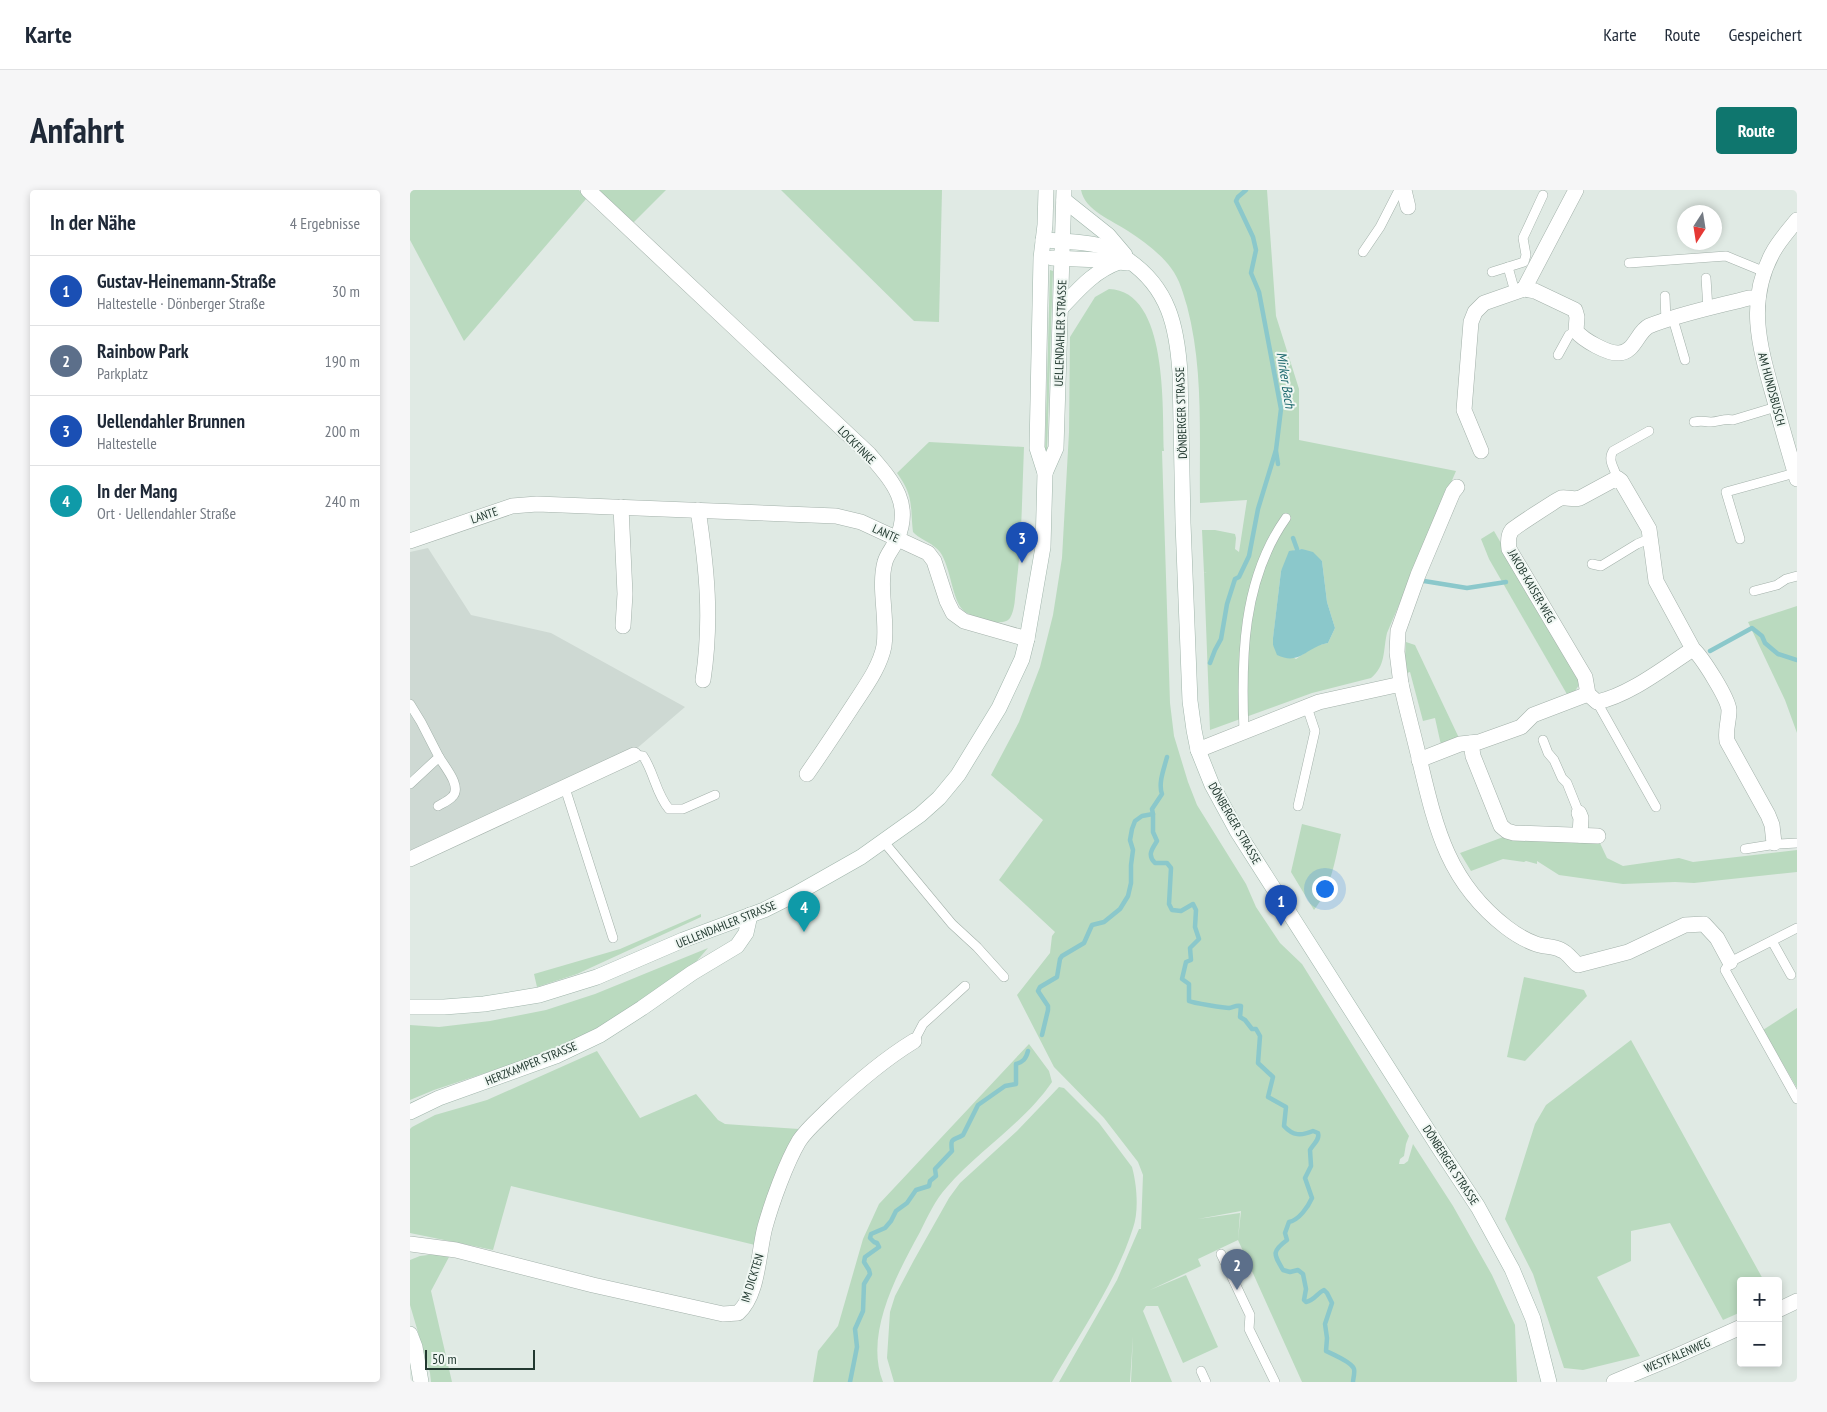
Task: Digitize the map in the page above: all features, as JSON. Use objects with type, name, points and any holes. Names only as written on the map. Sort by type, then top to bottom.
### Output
[{"type":"street","name":"LOCKFINKE","points":[[588,190],[869,454],[894,484],[902,509],[902,524],[898,538],[885,562],[884,648],[861,694],[807,774]]},
{"type":"street","name":"UELLENDAHLER STRASSE","points":[[410,1007],[484,1004],[539,995],[597,977],[684,940],[750,915],[832,875],[884,842],[933,804],[958,775],[999,708],[1015,675],[1028,639],[1042,561],[1045,473],[1037,448],[1041,258],[1044,240],[1046,190]]},
{"type":"street","points":[[1404,190],[1408,207]]},
{"type":"street","points":[[1520,291],[1576,190]]},
{"type":"street","name":"UELLENDAHLER STRASSE","points":[[1045,473],[1056,448],[1064,195]]},
{"type":"street","points":[[1064,195],[1108,235],[1126,263]]},
{"type":"street","name":"AM HUNDSBUSCH","points":[[1796,476],[1776,408],[1757,325],[1758,298],[1772,253],[1797,220]]},
{"type":"street","name":"DÖNBERGER STRASSE","points":[[1044,240],[1102,246],[1118,254],[1126,263],[1146,273],[1168,308],[1174,324],[1179,350],[1190,701],[1198,750],[1212,785],[1237,831],[1478,1207],[1512,1269],[1533,1319],[1549,1382]]},
{"type":"street","points":[[1041,258],[1126,263]]},
{"type":"street","points":[[1061,308],[1091,276],[1103,269],[1126,263]]},
{"type":"street","points":[[1481,451],[1464,410],[1472,322],[1471,313],[1484,303],[1520,291],[1535,291],[1575,310],[1577,317],[1576,331],[1581,337],[1612,353],[1620,353],[1627,352],[1647,327],[1749,298],[1758,298]]},
{"type":"street","points":[[1617,478],[1649,529],[1656,581],[1693,649],[1700,655],[1726,699],[1729,709],[1725,732],[1727,741],[1768,815],[1772,825],[1774,843]]},
{"type":"street","name":"JAKOB-KAISER-WEG","points":[[1593,698],[1585,677],[1509,548],[1508,539],[1516,527],[1541,512],[1547,505],[1561,498],[1574,500],[1580,498],[1617,478]]},
{"type":"street","points":[[1457,487],[1453,492],[1418,575],[1398,632],[1397,652],[1401,684],[1435,826],[1457,872],[1486,909],[1506,927],[1522,938],[1536,944],[1562,950],[1578,965],[1628,952],[1685,925],[1704,924],[1717,938],[1730,962]]},
{"type":"street","name":"LANTE","points":[[410,541],[512,506],[537,504],[836,516],[861,522],[928,553],[934,562],[953,613],[964,621],[1028,639]]},
{"type":"street","points":[[621,507],[625,594],[623,626]]},
{"type":"street","points":[[698,510],[706,560],[708,593],[707,643],[702,680]]},
{"type":"street","points":[[1419,760],[1460,744],[1471,743],[1521,727],[1533,715],[1593,698],[1610,699],[1623,693],[1693,649]]},
{"type":"street","points":[[1198,750],[1319,702],[1401,684]]},
{"type":"street","points":[[1471,743],[1473,756],[1501,826],[1507,831],[1514,833],[1598,836]]},
{"type":"street","points":[[410,859],[634,755]]},
{"type":"street","points":[[1579,813],[1581,818],[1580,835]]},
{"type":"street","name":"HERZKAMPER STRASSE","points":[[410,1112],[440,1098],[556,1056],[600,1035],[737,946],[743,938],[750,915]]},
{"type":"street","points":[[722,954],[728,938],[729,923]]},
{"type":"street","name":"IM DICKTEN","points":[[410,1244],[456,1250],[593,1285],[723,1314],[738,1313],[747,1303],[755,1276],[765,1227],[782,1181],[800,1141],[812,1125],[837,1101],[892,1054],[914,1042]]},
{"type":"street","points":[[1782,1308],[1797,1301]]},
{"type":"street","name":"WESTFALENWEG","points":[[1614,1382],[1674,1358],[1737,1329]]},
{"type":"street","points":[[410,1334],[415,1347],[421,1382]]},
{"type":"lane","points":[[1363,252],[1380,227],[1399,190]]},
{"type":"lane","points":[[1492,272],[1524,262],[1526,255],[1523,238],[1543,195]]},
{"type":"lane","points":[[1629,263],[1726,256],[1765,272]]},
{"type":"lane","points":[[1508,267],[1520,291]]},
{"type":"lane","points":[[1706,278],[1708,309]]},
{"type":"lane","points":[[1665,296],[1670,320],[1684,360]]},
{"type":"lane","points":[[1558,355],[1569,335],[1576,331]]},
{"type":"lane","points":[[1694,422],[1704,420],[1711,422],[1726,418],[1732,420],[1776,408]]},
{"type":"lane","points":[[1617,478],[1616,470],[1610,462],[1611,454],[1649,430]]},
{"type":"lane","points":[[1740,540],[1726,492],[1796,476]]},
{"type":"lane","points":[[1244,732],[1243,667],[1245,640],[1254,586],[1264,556],[1286,518]]},
{"type":"lane","points":[[1592,564],[1601,566],[1637,544],[1651,538]]},
{"type":"lane","points":[[1754,591],[1778,585],[1786,579],[1797,576]]},
{"type":"lane","name":"JAKOB-KAISER-WEG","points":[[1593,698],[1656,807]]},
{"type":"lane","points":[[410,704],[438,757],[455,784],[452,798],[438,806]]},
{"type":"lane","points":[[1298,806],[1315,732],[1307,707]]},
{"type":"lane","points":[[1542,740],[1562,778],[1568,783],[1579,813]]},
{"type":"lane","points":[[634,755],[642,756],[647,762],[663,802],[669,809],[682,809],[715,795]]},
{"type":"lane","points":[[410,784],[438,757]]},
{"type":"lane","points":[[564,788],[613,938]]},
{"type":"lane","points":[[884,842],[952,924],[977,947],[1004,977]]},
{"type":"lane","points":[[1744,849],[1774,843],[1797,843]]},
{"type":"lane","points":[[1797,928],[1730,962],[1725,970],[1797,1099]]},
{"type":"lane","points":[[1772,941],[1791,975]]},
{"type":"lane","name":"IM DICKTEN","points":[[914,1042],[923,1024],[966,986]]},
{"type":"lane","points":[[1221,1254],[1250,1315],[1249,1329],[1276,1382]]},
{"type":"lane","points":[[1201,1371],[1206,1382]]},
{"type":"shaded area","points":[[428,548],[471,615],[551,633],[685,707],[635,750],[410,855],[410,552]]},
{"type":"green space","points":[[410,190],[579,190],[586,199],[464,341],[410,240]]},
{"type":"green space","points":[[598,190],[666,190],[633,223]]},
{"type":"green space","points":[[781,190],[942,190],[939,322],[914,321]]},
{"type":"green space","points":[[1081,190],[1267,190],[1276,316],[1299,389],[1299,440],[1456,471],[1387,633],[1382,663],[1371,678],[1312,693],[1210,730],[1202,530],[1215,530],[1235,534],[1235,549],[1239,552],[1247,500],[1200,503],[1200,404],[1196,355],[1187,306],[1177,277],[1157,252],[1093,209]],"holes":[[[1302,549],[1322,561],[1327,602],[1335,628],[1328,643],[1315,646],[1296,659],[1273,645],[1281,571],[1294,550]]]},
{"type":"green space","points":[[1050,270],[1053,271],[1047,452],[1045,454]]},
{"type":"green space","points":[[1109,289],[1129,295],[1143,309],[1152,330],[1158,355],[1163,409],[1164,451],[1162,451],[1170,703],[1174,736],[1188,782],[1197,805],[1246,884],[1256,907],[1280,943],[1302,964],[1409,1136],[1404,1156],[1400,1159],[1399,1164],[1404,1164],[1408,1161],[1413,1144],[1453,1206],[1492,1275],[1515,1325],[1517,1382],[1302,1382],[1238,1240],[1198,1259],[1201,1266],[1150,1290],[1186,1275],[1218,1347],[1183,1363],[1158,1306],[1146,1306],[1143,1311],[1172,1382],[1131,1382],[1133,1336],[1130,1382],[1059,1382],[1117,1280],[1139,1229],[1141,1229],[1143,1175],[1138,1162],[1104,1118],[1054,1067],[1017,995],[1050,953],[1052,936],[1055,932],[999,880],[1043,820],[991,775],[1019,722],[1040,667],[1053,615],[1062,558],[1069,432],[1070,337],[1095,297]],"holes":[[[1241,1211],[1238,1240],[1240,1213],[1198,1219]]]},
{"type":"green space","points":[[929,442],[1024,447],[1018,571],[1014,607],[1012,615],[1006,621],[988,621],[964,611],[957,600],[944,558],[935,547],[913,532],[909,495],[897,473]]},
{"type":"green space","points":[[1494,531],[1578,677],[1580,683],[1574,693],[1568,696],[1489,559],[1481,539]]},
{"type":"green space","points":[[1797,606],[1797,733],[1785,700],[1748,622]]},
{"type":"green space","points":[[1406,642],[1415,645],[1459,738],[1441,745],[1435,718],[1423,721],[1410,672],[1407,673]]},
{"type":"green space","points":[[1302,824],[1341,834],[1325,893],[1314,910],[1291,872]]},
{"type":"green space","points":[[1506,836],[1599,841],[1607,858],[1623,866],[1679,858],[1693,862],[1797,850],[1797,872],[1694,883],[1623,884],[1559,875],[1537,861],[1537,864],[1503,859],[1471,871],[1460,853]]},
{"type":"green space","points":[[701,914],[701,917],[577,974],[537,987],[534,974],[620,949]]},
{"type":"green space","points":[[708,948],[695,963],[617,1018],[572,1041],[410,1100],[410,1025],[439,1027],[490,1021],[546,1010],[595,994]]},
{"type":"green space","points":[[1524,977],[1584,990],[1587,996],[1525,1061],[1507,1057]]},
{"type":"green space","points":[[1797,1008],[1797,1088],[1763,1030]]},
{"type":"green space","points":[[1631,1040],[1762,1277],[1737,1277],[1737,1314],[1723,1320],[1670,1223],[1631,1231],[1631,1261],[1597,1277],[1640,1356],[1583,1370],[1564,1368],[1533,1274],[1505,1219],[1535,1124],[1546,1105]]},
{"type":"green space","points":[[1029,1044],[1049,1071],[1052,1082],[1041,1097],[1015,1123],[960,1174],[943,1192],[932,1208],[893,1285],[880,1325],[878,1363],[883,1382],[813,1382],[818,1351],[838,1326],[863,1239],[879,1204]]},
{"type":"green space","points":[[597,1051],[640,1118],[696,1094],[718,1120],[725,1124],[799,1129],[755,1245],[511,1186],[493,1250],[410,1233],[410,1129],[412,1127],[435,1115],[487,1100]]},
{"type":"green space","points":[[1059,1087],[1064,1088],[1099,1123],[1132,1167],[1135,1182],[1137,1206],[1133,1228],[1117,1268],[1097,1307],[1052,1382],[894,1382],[887,1358],[890,1312],[895,1296],[914,1260],[949,1198],[960,1183],[1017,1131]]},
{"type":"green space","points":[[436,1254],[449,1257],[431,1291],[452,1382],[431,1382],[410,1305],[410,1260],[420,1256]]},
{"type":"water","points":[[1302,549],[1313,552],[1322,561],[1327,602],[1335,628],[1328,643],[1297,657],[1285,658],[1277,655],[1273,645],[1281,571],[1289,551]]},
{"type":"waterway","name":"Mirker Bach","points":[[1210,663],[1221,639],[1227,604],[1235,579],[1239,577],[1249,556],[1258,509],[1276,450],[1281,409],[1259,292],[1251,273],[1256,250],[1253,237],[1236,201],[1246,190]]},
{"type":"waterway","name":"Mirker Bach","points":[[1276,451],[1278,464]]},
{"type":"waterway","points":[[1293,538],[1297,549]]},
{"type":"waterway","points":[[1424,581],[1467,588],[1506,582]]},
{"type":"waterway","points":[[1710,651],[1752,628],[1778,654],[1797,660]]},
{"type":"waterway","name":"Mirker Bach","points":[[1042,1035],[1048,1006],[1038,991],[1040,987],[1057,977],[1062,956],[1084,943],[1092,925],[1104,922],[1120,909],[1128,896],[1131,883],[1133,850],[1130,840],[1132,829],[1135,821],[1142,816],[1153,814],[1152,809],[1162,794],[1161,781],[1167,757]]},
{"type":"waterway","points":[[1153,814],[1153,832],[1157,841],[1151,852],[1151,857],[1155,863],[1167,863],[1171,868],[1169,904],[1172,910],[1181,911],[1193,904],[1196,910],[1195,927],[1199,939],[1190,948],[1191,960],[1186,962],[1182,979],[1189,984],[1189,1001],[1226,1008],[1241,1006],[1240,1017],[1252,1029],[1256,1029],[1260,1036],[1258,1063],[1273,1077],[1268,1097],[1286,1107],[1284,1126],[1297,1134],[1313,1131],[1318,1133],[1317,1140],[1310,1150],[1311,1166],[1305,1178],[1312,1198],[1300,1216],[1289,1222],[1285,1233],[1287,1240],[1276,1251],[1276,1257],[1283,1270],[1290,1272],[1298,1270],[1303,1274],[1306,1289],[1304,1300],[1306,1302],[1312,1300],[1324,1290],[1327,1293],[1332,1303],[1325,1324],[1326,1351],[1342,1358],[1352,1366],[1354,1369],[1353,1382]]},
{"type":"waterway","name":"Mirker Bach","points":[[850,1382],[857,1347],[855,1329],[863,1311],[864,1284],[870,1274],[864,1262],[865,1257],[879,1247],[870,1238],[871,1234],[885,1228],[896,1211],[907,1203],[916,1190],[929,1186],[930,1181],[936,1176],[935,1169],[952,1151],[952,1141],[963,1135],[978,1105],[1005,1086],[1016,1084],[1016,1064],[1024,1060],[1028,1051]]},
{"type":"place","name":"Uellendahler Brunnen","points":[[1022,563]]},
{"type":"place","name":"Gustav-Heinemann-Straße","points":[[1281,926]]},
{"type":"place","name":"In der Mang","points":[[804,932]]},
{"type":"place","name":"Rainbow Park","points":[[1237,1290]]}]
